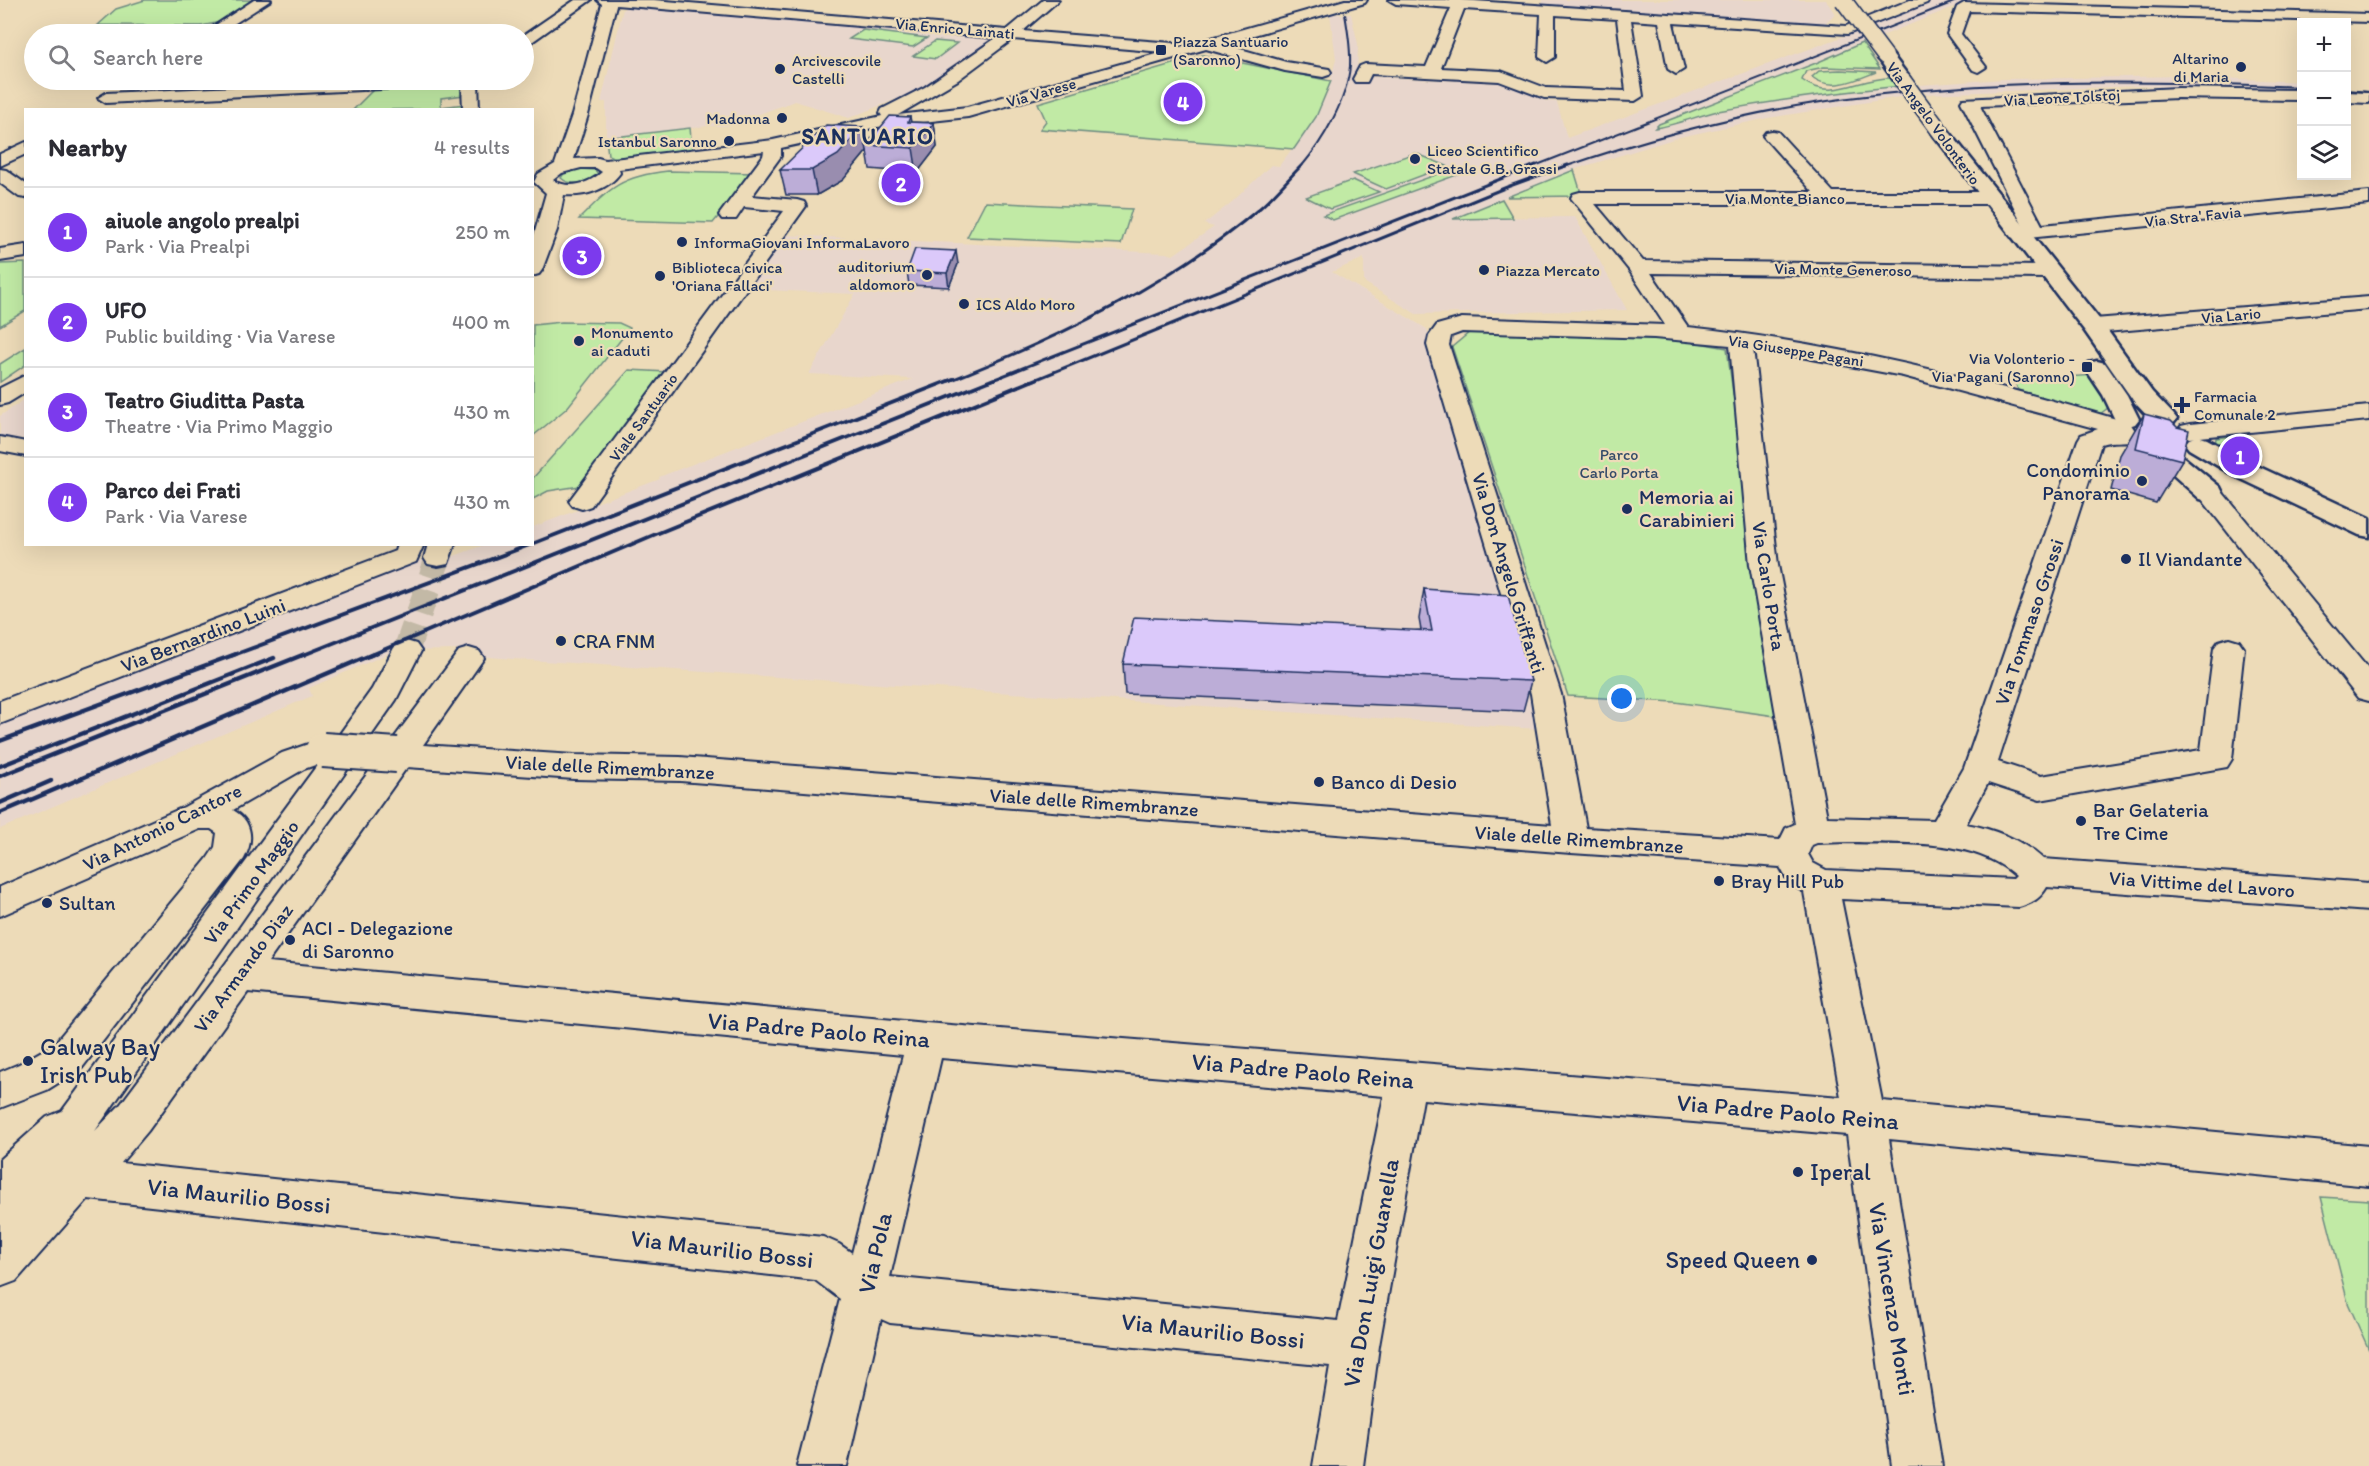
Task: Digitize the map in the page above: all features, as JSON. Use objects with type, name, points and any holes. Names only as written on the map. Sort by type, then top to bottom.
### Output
[{"type":"street","points":[[225,24],[264,0]]},
{"type":"street","points":[[534,34],[584,0]]},
{"type":"street","points":[[534,262],[541,232],[555,193],[546,179],[580,115],[608,0]]},
{"type":"street","name":"Via Enrico Lainati","points":[[608,0],[1192,50]]},
{"type":"street","points":[[799,16],[805,0]]},
{"type":"street","points":[[862,124],[903,107],[928,92],[1014,33],[1052,0]]},
{"type":"street","name":"Via Varese","points":[[546,179],[571,189],[602,173],[641,169],[716,153],[773,145],[862,124],[959,114],[1210,45],[1318,7],[1360,0]]},
{"type":"street","points":[[1398,0],[1848,30],[1922,0]]},
{"type":"street","name":"Via Angelo Volonterio","points":[[1843,0],[1990,198],[2027,236],[2041,272],[2115,395],[2124,427]]},
{"type":"street","points":[[2244,0],[2270,16]]},
{"type":"street","points":[[1431,72],[1440,56],[1459,4]]},
{"type":"street","points":[[1978,67],[1954,34],[1964,7],[2369,18]]},
{"type":"street","points":[[1547,57],[1548,10]]},
{"type":"street","points":[[1361,79],[1365,69],[1501,76],[1544,93],[1635,96],[1623,14]]},
{"type":"street","points":[[1665,16],[1676,69]]},
{"type":"street","points":[[1210,45],[1285,66],[1323,72]]},
{"type":"street","points":[[119,90],[101,101],[294,90]]},
{"type":"street","points":[[470,90],[471,108]]},
{"type":"street","points":[[928,92],[929,103],[933,106],[959,114]]},
{"type":"street","name":"Via Leone Tolstoj","points":[[2027,236],[1969,102],[2178,93],[2297,95]]},
{"type":"street","points":[[2351,97],[2369,98]]},
{"type":"street","points":[[541,232],[602,173],[580,115]]},
{"type":"street","points":[[1772,136],[1828,198]]},
{"type":"street","name":"Viale Santuario","points":[[582,501],[797,206],[734,208],[772,156],[773,145]]},
{"type":"street","points":[[0,160],[24,148]]},
{"type":"street","points":[[3,179],[24,192]]},
{"type":"street","name":"Via Monte Bianco","points":[[1637,267],[1580,198],[1990,198]]},
{"type":"street","name":"Via Stra' Favia","points":[[2027,236],[2369,198]]},
{"type":"street","points":[[0,255],[24,251]]},
{"type":"street","points":[[0,260],[24,261]]},
{"type":"street","points":[[1637,267],[1681,333]]},
{"type":"street","name":"Via Monte Generoso","points":[[1637,267],[2041,272]]},
{"type":"street","name":"Via Angelo Volonterio","points":[[2041,272],[2094,326],[2147,404],[2164,419]]},
{"type":"street","name":"Via Lario","points":[[2094,326],[2369,303]]},
{"type":"street","name":"Via Giuseppe Pagani","points":[[1462,325],[1681,333],[1741,341],[1838,356],[1934,376],[2124,427]]},
{"type":"street","name":"Via Don Angelo Griffanti","points":[[1462,325],[1443,331],[1439,336],[1438,345],[1546,694],[1571,840]]},
{"type":"street","name":"Via Carlo Porta","points":[[1741,341],[1764,565],[1802,842]]},
{"type":"street","points":[[0,398],[24,383]]},
{"type":"street","points":[[2369,413],[2184,446],[2141,445],[2124,427],[2142,416],[2164,419],[2184,446],[2210,493],[2369,691]]},
{"type":"street","name":"Via Tommaso Grossi","points":[[1943,835],[1980,768],[2090,440],[2124,427]]},
{"type":"street","points":[[0,444],[24,449]]},
{"type":"street","points":[[2184,446],[2223,460],[2369,529]]},
{"type":"street","name":"Via Bernardino Luini","points":[[0,713],[408,550]]},
{"type":"street","points":[[1980,768],[2040,788],[2216,759],[2229,648]]},
{"type":"street","name":"Via Primo Maggio","points":[[87,1107],[347,748],[385,693],[406,651]]},
{"type":"street","name":"Via Armando Diaz","points":[[0,1265],[134,1118],[469,658]]},
{"type":"street","name":"Via Antonio Cantore","points":[[0,882],[292,752],[323,750],[398,755]]},
{"type":"street","name":"Via Antonio Cantore","points":[[0,902],[196,816],[292,761],[323,750]]},
{"type":"street","name":"Viale delle Rimembranze","points":[[398,755],[574,767],[680,768],[1571,840],[1802,842],[1848,829],[1943,835],[1986,841],[2012,853],[2027,863],[2035,872]]},
{"type":"street","points":[[0,1090],[33,1077],[68,1056],[219,869],[232,850],[234,829],[227,821],[214,816],[196,816]]},
{"type":"street","points":[[1802,842],[1801,873],[1820,884],[2019,893],[2030,885],[2035,872]]},
{"type":"street","name":"Via Vittime del Lavoro","points":[[2035,872],[2369,897]]},
{"type":"street","name":"Via Vincenzo Monti","points":[[1820,884],[1865,1118],[1917,1466]]},
{"type":"street","name":"Via Padre Paolo Reina","points":[[238,975],[926,1040],[1865,1118],[2369,1166]]},
{"type":"street","name":"Via Pola","points":[[822,1466],[926,1040]]},
{"type":"street","name":"Via Don Luigi Guanella","points":[[1338,1466],[1356,1346],[1407,1080]]},
{"type":"street","points":[[0,1186],[20,1153],[87,1107]]},
{"type":"street","points":[[0,1245],[44,1180],[87,1107]]},
{"type":"street","name":"Via Maurilio Bossi","points":[[78,1178],[823,1259],[866,1290],[890,1300],[1356,1346]]},
{"type":"shaded area","points":[[1543,0],[1826,0],[1835,14],[1825,23],[1542,6]]},
{"type":"shaded area","points":[[1936,0],[1971,0],[1656,127],[1715,112],[1803,97],[1901,86],[1906,96],[1768,118],[1680,137],[1579,168],[1455,218],[1575,217],[1627,310],[1416,314],[1364,282],[1364,258],[1332,272],[1427,329],[1538,729],[513,659],[466,655],[457,650],[394,651],[309,688],[312,696],[0,829],[0,717],[412,561],[454,556],[481,546],[534,546],[534,527],[913,379],[809,374],[855,294],[745,289],[784,235],[1173,255],[1214,227],[1204,224],[1232,202],[1271,165],[1279,166],[1316,117],[1328,91],[1336,59],[1330,14],[1351,14],[1358,44],[1357,76],[1502,83],[1539,94],[1545,101],[1557,102],[1567,138],[1853,33]]},
{"type":"shaded area","name":"Arcivescovile Castelli","points":[[628,7],[998,36],[924,88],[849,118],[795,101],[726,126],[707,126],[606,138],[606,102],[601,102],[623,9]]},
{"type":"shaded area","points":[[2184,76],[2297,82],[2297,91],[2139,86],[1926,94],[1919,85],[2005,79]]},
{"type":"shaded area","points":[[24,400],[24,439],[0,436],[0,416]]},
{"type":"green space","points":[[145,0],[257,0],[221,22],[211,24],[99,24],[116,9]]},
{"type":"green space","points":[[863,30],[927,38],[913,47],[849,39]]},
{"type":"green space","points":[[935,41],[957,43],[936,59],[913,56]]},
{"type":"green space","points":[[1862,43],[1880,69],[1824,67],[1806,71],[1802,80],[1825,89],[1847,87],[1881,78],[1893,78],[1901,86],[1741,107],[1655,128],[1659,124]]},
{"type":"green space","points":[[1203,55],[1331,81],[1316,117],[1294,149],[1040,129],[1046,121],[1038,103]]},
{"type":"green space","points":[[1819,71],[1876,72],[1852,81],[1835,84],[1827,84],[1812,77]]},
{"type":"green space","points":[[373,90],[463,90],[464,95],[441,98],[441,107],[464,104],[464,108],[355,108]]},
{"type":"green space","points":[[690,128],[692,149],[625,159],[608,155],[606,138]]},
{"type":"green space","points":[[1415,153],[1447,166],[1386,189],[1353,174]]},
{"type":"green space","points":[[1455,168],[1465,172],[1333,220],[1323,215]]},
{"type":"green space","points":[[580,169],[595,170],[598,174],[580,183],[565,181],[561,178],[564,173]]},
{"type":"green space","points":[[1574,170],[1582,196],[1507,197]]},
{"type":"green space","points":[[668,171],[754,173],[713,223],[579,219],[618,185],[639,176]]},
{"type":"green space","points":[[1353,180],[1379,192],[1330,209],[1306,197]]},
{"type":"green space","points":[[1502,199],[1513,218],[1453,219]]},
{"type":"green space","points":[[985,202],[1132,209],[1121,244],[967,237]]},
{"type":"green space","points":[[24,263],[24,312],[0,326],[0,264]]},
{"type":"green space","points":[[562,322],[619,323],[630,328],[567,408],[534,435],[534,325]]},
{"type":"green space","name":"Parco Carlo Porta","points":[[1470,332],[1682,340],[1727,348],[1776,716],[1675,702],[1568,696],[1452,347]]},
{"type":"green space","points":[[24,349],[24,366],[0,382],[0,364]]},
{"type":"green space","points":[[629,370],[667,372],[586,485],[548,491],[534,498],[534,477]]},
{"type":"green space","points":[[2098,375],[2113,404],[2100,414],[2018,390],[2014,380]]},
{"type":"green space","points":[[2233,436],[2250,448],[2246,463],[2215,447],[2216,438]]},
{"type":"green space","points":[[2321,1197],[2369,1200],[2369,1350],[2348,1303]]},
{"type":"building","points":[[890,116],[910,117],[908,122],[934,123],[913,148],[866,145]]},
{"type":"building","points":[[826,125],[863,127],[838,155],[812,170],[780,170]]},
{"type":"building","points":[[915,249],[956,251],[947,273],[907,271]]},
{"type":"building","points":[[2144,414],[2171,421],[2177,427],[2189,430],[2182,460],[2136,448]]},
{"type":"building","points":[[1424,589],[1508,595],[1531,681],[1123,664],[1134,617],[1432,631]]},
{"type":"tunnel","points":[[406,651],[438,558]]},
{"type":"railway","points":[[1532,167],[1959,0]]},
{"type":"railway","points":[[1301,167],[1318,145],[1333,119],[1348,79],[1350,59],[1345,14]]},
{"type":"railway","points":[[1564,167],[1650,140],[1766,112],[1921,90],[2048,83],[2175,83],[2297,87]]},
{"type":"railway","points":[[2351,90],[2369,92]]},
{"type":"railway","points":[[949,381],[1072,327],[1151,285],[1225,236],[1266,203],[1302,165]]},
{"type":"railway","points":[[990,381],[1536,165]]},
{"type":"railway","points":[[1032,381],[1507,187],[1568,165]]},
{"type":"railway","points":[[534,543],[953,379]]},
{"type":"railway","points":[[301,656],[994,379]]},
{"type":"railway","points":[[369,656],[656,534],[1036,379]]},
{"type":"railway","points":[[231,656],[527,546]]},
{"type":"railway","points":[[0,741],[236,654]]},
{"type":"railway","points":[[0,776],[305,654]]},
{"type":"railway","points":[[0,813],[373,654]]},
{"type":"railway","points":[[0,766],[274,658]]},
{"type":"railway","points":[[0,803],[51,781]]},
{"type":"place","name":"Piazza Santuario (Saronno)","points":[[1161,50]]},
{"type":"place","name":"Altarino di Maria","points":[[2241,67]]},
{"type":"place","name":"Arcivescovile Castelli","points":[[780,69]]},
{"type":"place","name":"Parco dei Frati","points":[[1183,102]]},
{"type":"place","name":"Madonna","points":[[782,118]]},
{"type":"place","name":"Istanbul Saronno","points":[[729,141]]},
{"type":"place","name":"Liceo Scientifico Statale G.B. Grassi","points":[[1415,159]]},
{"type":"place","name":"UFO","points":[[901,183]]},
{"type":"place","name":"InformaGiovani InformaLavoro","points":[[682,242]]},
{"type":"place","name":"Teatro Giuditta Pasta","points":[[582,256]]},
{"type":"place","name":"Piazza Mercato","points":[[1484,270]]},
{"type":"place","name":"auditorium aldomoro","points":[[927,275]]},
{"type":"place","name":"Biblioteca civica 'Oriana Fallaci'","points":[[660,276]]},
{"type":"place","name":"ICS Aldo Moro","points":[[964,304]]},
{"type":"place","name":"Monumento ai caduti","points":[[579,341]]},
{"type":"place","name":"Via Volonterio - Via Pagani (Saronno)","points":[[2087,367]]},
{"type":"place","name":"Farmacia Comunale 2","points":[[2182,405]]},
{"type":"place","name":"aiuole angolo prealpi","points":[[2240,456]]},
{"type":"place","name":"Condominio Panorama","points":[[2142,481]]},
{"type":"place","name":"Memoria ai Carabinieri","points":[[1627,509]]},
{"type":"place","name":"Il Viandante","points":[[2126,559]]},
{"type":"place","name":"CRA FNM","points":[[561,641]]},
{"type":"place","name":"Banco di Desio","points":[[1319,782]]},
{"type":"place","name":"Bar Gelateria Tre Cime","points":[[2081,821]]},
{"type":"place","name":"Bray Hill Pub","points":[[1719,881]]},
{"type":"place","name":"Sultan","points":[[47,903]]},
{"type":"place","name":"ACI - Delegazione di Saronno","points":[[290,940]]},
{"type":"place","name":"Galway Bay Irish Pub","points":[[28,1061]]},
{"type":"place","name":"Iperal","points":[[1798,1172]]},
{"type":"place","name":"Speed Queen","points":[[1812,1260]]},
{"type":"district","name":"SANTUARIO","points":[[868,136]]}]
